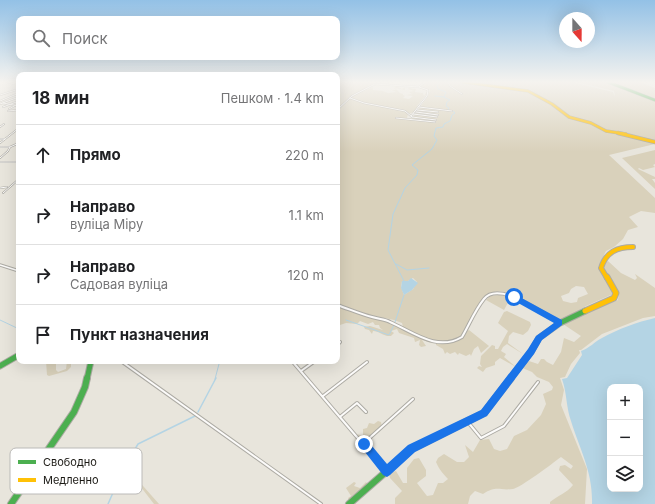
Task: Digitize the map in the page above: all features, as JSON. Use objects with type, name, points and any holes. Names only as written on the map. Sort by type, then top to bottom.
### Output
[{"type":"street","points":[[9,109],[15,106]]},
{"type":"street","points":[[378,106],[403,110],[412,115],[436,120]]},
{"type":"street","points":[[554,106],[566,116],[591,123],[606,131],[628,134],[655,142]]},
{"type":"street","points":[[411,119],[412,115],[419,107],[452,111]]},
{"type":"street","points":[[8,111],[16,110]]},
{"type":"street","points":[[417,110],[438,112]]},
{"type":"street","points":[[415,112],[438,115]]},
{"type":"street","points":[[412,115],[437,117]]},
{"type":"street","points":[[396,118],[435,122]]},
{"type":"street","points":[[0,143],[16,130]]},
{"type":"street","points":[[0,139],[5,139]]},
{"type":"street","points":[[0,158],[10,149],[10,147],[16,143]]},
{"type":"street","points":[[0,147],[10,147]]},
{"type":"street","points":[[0,162],[16,162]]},
{"type":"street","points":[[3,193],[16,181]]},
{"type":"street","points":[[0,188],[9,186]]},
{"type":"street","points":[[349,504],[412,449],[484,413],[531,352],[539,338],[558,324],[614,298],[616,293],[615,290],[601,268],[602,263],[607,254],[613,250],[633,248]]},
{"type":"street","points":[[0,265],[16,270]]},
{"type":"street","points":[[340,306],[364,315],[389,321],[411,333],[441,343],[456,340],[462,337],[485,298],[491,294],[499,293],[514,297],[558,324]]},
{"type":"street","points":[[0,366],[16,357]]},
{"type":"street","points":[[323,396],[367,362]]},
{"type":"street","points":[[49,448],[74,412],[85,387],[90,364]]},
{"type":"street","points":[[125,364],[321,504]]},
{"type":"street","points":[[295,364],[387,472]]},
{"type":"street","points":[[301,371],[311,364]]},
{"type":"street","points":[[467,421],[481,438],[500,429],[504,426],[538,382]]},
{"type":"street","points":[[364,444],[413,399]]},
{"type":"street","points":[[340,416],[357,403],[366,412]]},
{"type":"street","points":[[11,504],[18,494]]},
{"type":"shaded area","points":[[340,106],[417,106],[418,107],[413,112],[408,114],[406,119],[411,120],[421,106],[655,106],[655,144],[609,155],[655,198],[655,213],[641,211],[629,217],[638,227],[628,230],[623,239],[614,247],[606,251],[598,267],[613,289],[613,294],[586,306],[560,321],[509,293],[496,292],[489,294],[484,299],[463,334],[457,339],[442,342],[424,338],[403,327],[402,323],[394,320],[370,315],[340,305]],"holes":[[[413,278],[417,282],[413,289],[404,295],[401,287],[402,281],[408,281]],[[576,286],[584,287],[588,294],[578,298],[577,302],[571,303],[563,301],[561,296],[569,293],[571,289]]]},
{"type":"shaded area","points":[[655,150],[655,164],[653,165],[655,167],[643,170],[638,169],[655,177],[655,179],[652,179],[655,183],[655,189],[622,158]]},
{"type":"shaded area","points":[[608,261],[621,273],[635,280],[637,278],[635,274],[655,288],[655,316],[643,318],[602,334],[579,350],[580,353],[571,364],[565,377],[560,378],[564,390],[561,405],[587,469],[585,504],[550,504],[550,502],[573,485],[559,470],[560,466],[565,465],[571,469],[573,466],[561,457],[517,488],[495,489],[483,494],[475,491],[470,496],[468,504],[395,504],[395,498],[402,491],[390,478],[389,473],[396,471],[403,483],[407,483],[407,468],[414,459],[419,458],[426,470],[426,476],[417,483],[427,496],[433,495],[438,483],[443,483],[448,479],[437,465],[436,462],[438,458],[444,454],[457,462],[464,462],[469,457],[465,445],[473,452],[480,440],[489,439],[494,449],[500,451],[507,449],[514,436],[527,430],[541,415],[546,404],[543,394],[552,390],[553,387],[549,382],[520,367],[529,361],[538,364],[541,359],[544,359],[553,365],[561,352],[564,338],[574,342],[581,336],[563,324],[585,313],[618,300],[619,292],[603,268],[603,265]]},
{"type":"shaded area","points":[[499,295],[510,299],[504,310],[486,300],[490,296]]},
{"type":"shaded area","points":[[340,308],[393,324],[411,334],[435,344],[422,340],[426,346],[421,347],[419,345],[420,340],[415,342],[414,338],[399,333],[397,329],[391,331],[394,333],[391,336],[386,336],[373,331],[372,334],[364,327],[370,326],[383,330],[379,325],[375,325],[373,322],[368,324],[360,321],[357,324],[346,323],[340,325]]},
{"type":"shaded area","points":[[507,311],[530,322],[531,325],[528,331],[523,335],[513,332],[509,336],[508,343],[523,354],[507,344],[501,351],[506,354],[504,357],[516,367],[500,358],[495,362],[495,365],[486,368],[483,372],[477,368],[479,366],[482,367],[480,364],[481,356],[492,345],[495,346],[495,349],[498,349],[508,331],[498,323],[504,312]]},
{"type":"shaded area","points":[[469,330],[489,346],[481,353],[478,346],[474,349],[471,356],[470,354],[466,356],[459,353],[458,355],[455,352],[450,354],[447,352],[445,354],[443,349],[436,345],[436,343],[450,343],[459,340]]},
{"type":"shaded area","points":[[46,364],[56,364],[56,370],[58,372],[66,369],[67,364],[71,364],[71,367],[67,371],[49,376],[47,375]]},
{"type":"shaded area","points":[[378,421],[381,422],[382,427],[363,441],[357,434],[363,436],[363,429],[367,428],[369,423],[374,424]]},
{"type":"shaded area","points":[[354,482],[356,483],[354,486],[360,488],[366,482],[368,485],[349,501],[348,498],[351,496],[346,488]]},
{"type":"shaded area","points":[[142,485],[159,504],[154,504],[142,488]]},
{"type":"water","points":[[411,278],[418,283],[412,290],[404,295],[401,288],[402,281],[408,281]]},
{"type":"water","points":[[655,318],[655,504],[592,504],[592,492],[588,471],[569,416],[562,379],[567,378],[582,355],[581,351],[614,332]]},
{"type":"waterway","points":[[446,106],[449,108],[448,110]]},
{"type":"waterway","points":[[404,281],[388,250],[393,214],[405,188],[417,175],[418,170],[412,165],[432,149],[437,140],[434,136],[436,128],[443,127],[444,124],[450,121],[452,115],[455,113],[453,111]]},
{"type":"waterway","points":[[396,264],[407,270],[429,268]]},
{"type":"waterway","points":[[395,322],[404,295]]},
{"type":"waterway","points":[[0,320],[16,328]]},
{"type":"waterway","points":[[346,320],[389,335],[394,325]]},
{"type":"waterway","points":[[215,379],[219,364]]},
{"type":"waterway","points":[[198,412],[216,378]]},
{"type":"waterway","points":[[136,448],[138,444],[195,416]]},
{"type":"waterway","points":[[108,504],[112,494]]},
{"type":"traffic: fast","points":[[349,504],[412,449],[484,413],[531,352],[539,338],[560,323],[585,311]]},
{"type":"traffic: fast","points":[[0,366],[16,357]]},
{"type":"traffic: fast","points":[[49,448],[74,412],[85,387],[90,364]]},
{"type":"traffic: fast","points":[[11,504],[18,494]]},
{"type":"traffic: slow","points":[[554,106],[569,117],[591,123],[606,131],[628,134],[655,142]]},
{"type":"traffic: slow","points":[[585,311],[614,298],[616,293],[601,268],[605,258],[608,254],[617,249],[633,247]]},
{"type":"route","points":[[364,444],[387,472],[412,449],[484,413],[531,352],[534,344],[539,338],[560,323],[514,297]]}]
